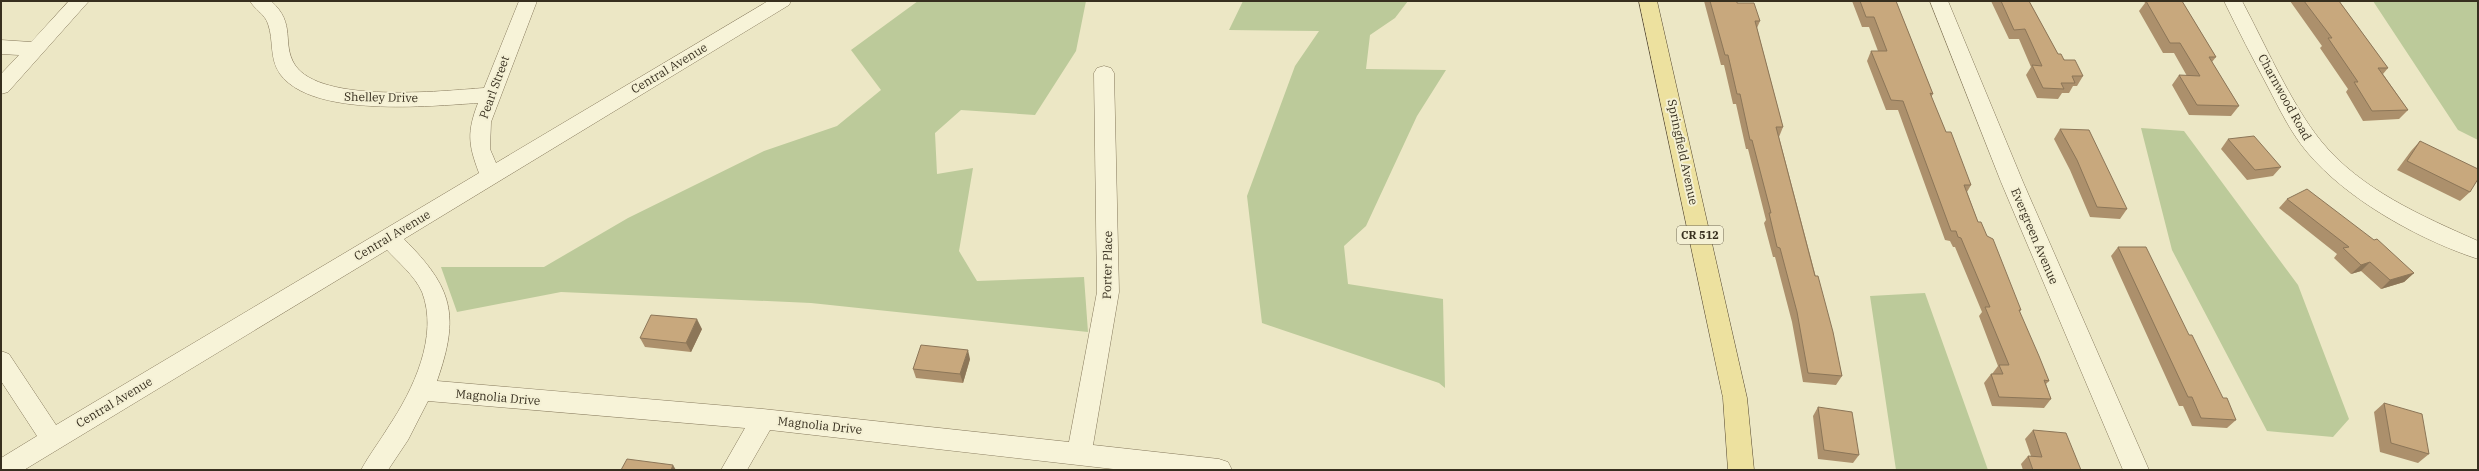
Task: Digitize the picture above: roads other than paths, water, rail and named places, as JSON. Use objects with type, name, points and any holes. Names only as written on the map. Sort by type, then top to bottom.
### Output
[{"type":"main road","name":"Springfield Avenue","points":[[1648,1],[1735,398],[1741,470]]},
{"type":"street","points":[[1,87],[80,1]]},
{"type":"street","name":"Shelley Drive","points":[[259,1],[278,21],[283,61],[296,80],[307,87],[356,99],[489,95]]},
{"type":"street","name":"Pearl Street","points":[[490,175],[483,160],[479,136],[481,122],[489,95],[528,1]]},
{"type":"street","name":"Central Avenue","points":[[2,470],[490,175],[782,1]]},
{"type":"street","name":"Evergreen Avenue","points":[[1939,1],[2012,182],[2136,470]]},
{"type":"street","name":"Charnwood Road","points":[[2233,1],[2297,123],[2307,139],[2325,160],[2362,192],[2391,210],[2478,250]]},
{"type":"street","points":[[1,47],[36,49]]},
{"type":"street","name":"Porter Place","points":[[1079,455],[1108,292],[1104,73]]},
{"type":"street","points":[[374,470],[401,429],[421,390],[436,346],[438,309],[433,291],[420,271],[388,237]]},
{"type":"street","points":[[1,361],[52,440]]},
{"type":"street","name":"Magnolia Drive","points":[[421,390],[763,419],[1219,470]]},
{"type":"street","points":[[734,470],[763,419]]}]
